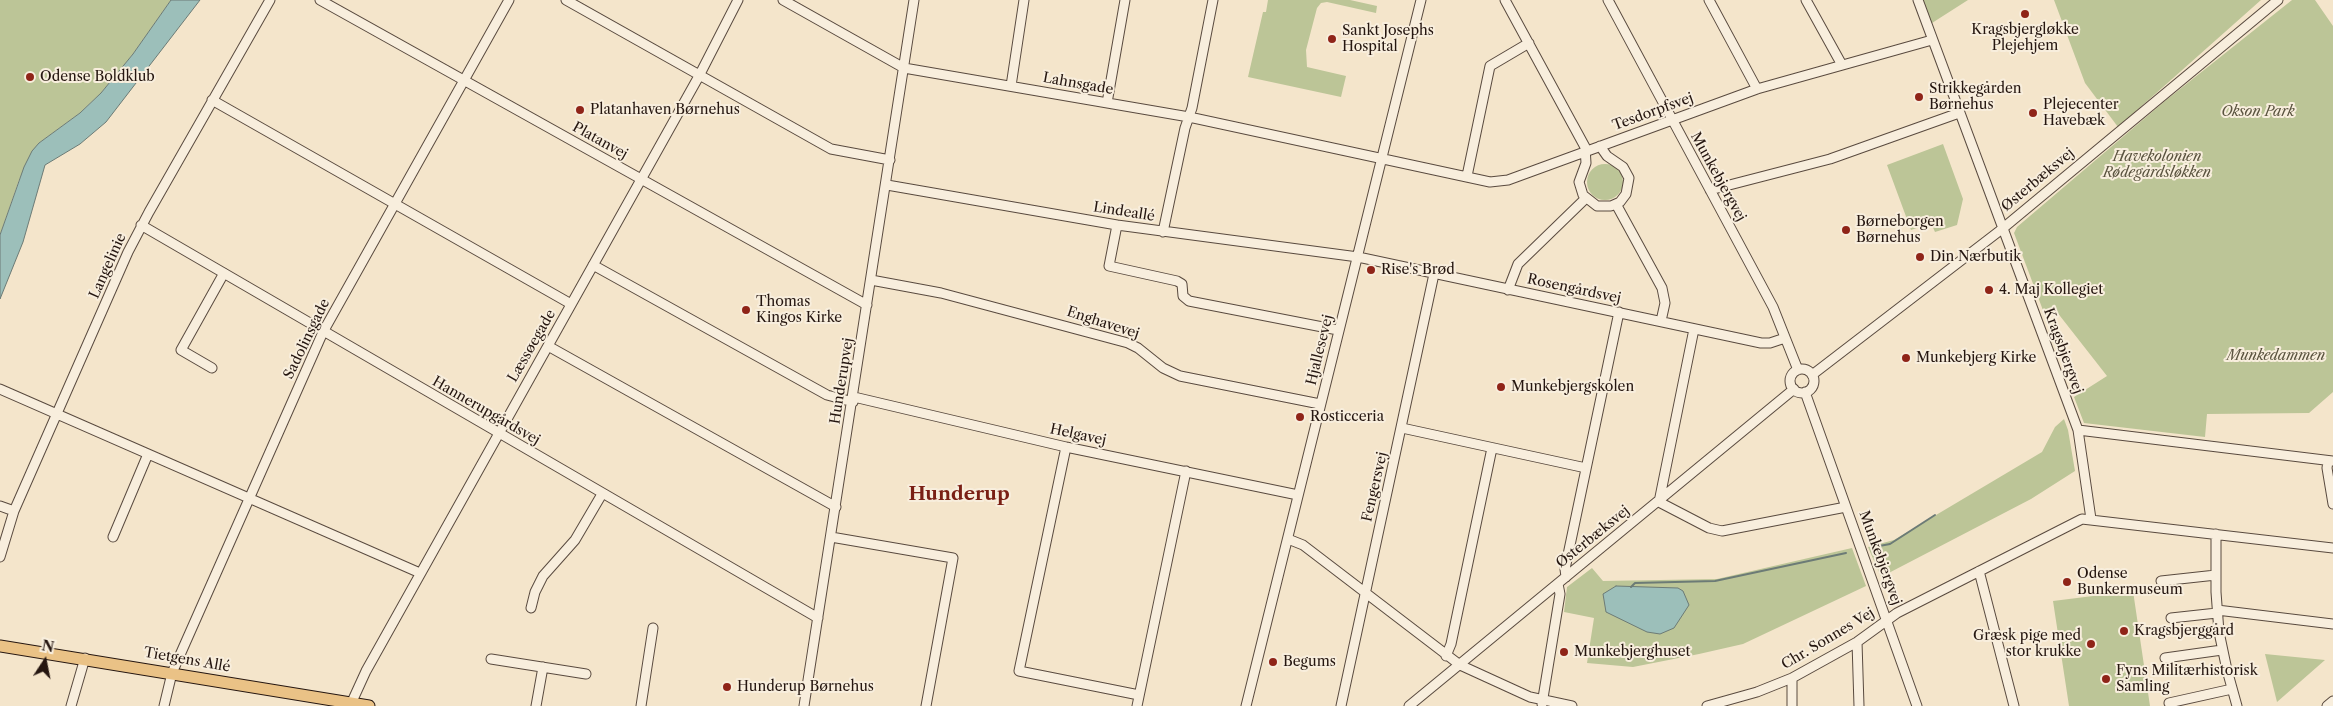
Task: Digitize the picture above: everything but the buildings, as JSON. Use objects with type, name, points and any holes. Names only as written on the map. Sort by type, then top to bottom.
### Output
[{"type":"main road","name":"Tietgens Allé","points":[[0,646],[85,658],[369,706]]},
{"type":"street","name":"Langelinie","points":[[0,557],[14,511],[141,225],[270,0]]},
{"type":"street","name":"Platanvej","points":[[320,0],[867,305]]},
{"type":"street","name":"Sadolinsgade","points":[[164,706],[172,673],[323,332],[509,0]]},
{"type":"street","points":[[566,0],[831,149],[890,160]]},
{"type":"street","name":"Læssøegade","points":[[350,704],[420,573],[699,76],[738,0]]},
{"type":"street","name":"Lahnsgade","points":[[783,0],[904,68],[1189,117],[1382,158]]},
{"type":"street","name":"Hunderupvej","points":[[804,706],[887,185],[914,0]]},
{"type":"street","points":[[1011,86],[1024,0]]},
{"type":"street","points":[[1107,103],[1124,0]]},
{"type":"street","points":[[1163,232],[1213,0]]},
{"type":"street","name":"Hjallesevej","points":[[1246,706],[1421,0]]},
{"type":"street","points":[[1505,0],[1585,147],[1586,162],[1579,182],[1586,199],[1597,206],[1616,204],[1626,194],[1629,184],[1628,174],[1621,164],[1607,156],[1600,146]]},
{"type":"street","name":"Munkebjergvej","points":[[1608,0],[1773,307],[1798,370]]},
{"type":"street","points":[[1709,0],[1757,89]]},
{"type":"street","points":[[1806,0],[1842,65]]},
{"type":"street","name":"Kragsbjergvej","points":[[1918,0],[2078,430],[2092,520]]},
{"type":"street","name":"Østerbæksvej","points":[[1812,375],[2002,229],[2278,0]]},
{"type":"street","name":"Tesdorpfsvej","points":[[1382,158],[1490,182],[1508,180],[1757,89],[1932,40]]},
{"type":"street","points":[[1466,176],[1490,66],[1529,44]]},
{"type":"street","points":[[212,100],[571,304]]},
{"type":"street","points":[[1710,190],[1830,159],[1959,113]]},
{"type":"street","name":"Lindeallé","points":[[887,185],[1116,225],[1358,257]]},
{"type":"street","points":[[1508,290],[1518,264],[1586,199]]},
{"type":"street","points":[[1616,204],[1662,288],[1665,303],[1660,321]]},
{"type":"street","name":"Hannerupgårdsvej","points":[[141,225],[818,618]]},
{"type":"street","points":[[1116,225],[1109,266],[1177,281],[1182,284],[1183,296],[1190,301],[1338,330]]},
{"type":"street","name":"Rosengårdsvej","points":[[1358,257],[1760,343],[1770,343],[1785,338]]},
{"type":"street","name":"Helgavej","points":[[593,265],[827,395],[1298,495]]},
{"type":"street","points":[[212,368],[181,350],[224,273]]},
{"type":"street","name":"Fengersvej","points":[[1341,706],[1434,274]]},
{"type":"street","name":"Enghavevej","points":[[871,280],[941,293],[1128,343],[1138,348],[1163,368],[1180,376],[1320,404]]},
{"type":"street","points":[[1566,577],[1565,569],[1619,312]]},
{"type":"street","points":[[1694,329],[1659,502],[1709,528],[1722,531],[1846,507]]},
{"type":"street","points":[[548,346],[836,507]]},
{"type":"street","points":[[1798,370],[1806,370],[1812,375],[1813,385],[1805,392],[1794,389],[1790,378],[1798,370]]},
{"type":"street","points":[[0,389],[420,573]]},
{"type":"street","name":"Østerbæksvej","points":[[1409,706],[1794,389]]},
{"type":"street","name":"Munkebjergvej","points":[[1805,392],[1888,620],[1917,706]]},
{"type":"street","points":[[1402,428],[1586,468]]},
{"type":"street","points":[[2078,430],[2330,461],[2333,504]]},
{"type":"street","points":[[1066,446],[1019,671],[1139,695]]},
{"type":"street","points":[[1446,656],[1451,644],[1492,448]]},
{"type":"street","points":[[113,537],[148,454]]},
{"type":"street","points":[[1137,706],[1186,471]]},
{"type":"street","points":[[531,608],[535,592],[543,576],[575,540],[602,494]]},
{"type":"street","points":[[0,506],[14,511]]},
{"type":"street","name":"Chr. Sonnes Vej","points":[[1712,706],[1757,692],[1792,678],[1857,642],[1888,620],[1979,571],[2082,519],[2092,520]]},
{"type":"street","points":[[2092,520],[2333,548]]},
{"type":"street","points":[[2216,534],[2217,612],[2222,650],[2237,706]]},
{"type":"street","points":[[831,537],[952,558],[927,701]]},
{"type":"street","points":[[1288,539],[1303,545],[1460,665],[1542,703],[1572,706]]},
{"type":"street","points":[[1979,571],[2014,706]]},
{"type":"street","points":[[2161,581],[2216,575]]},
{"type":"street","points":[[1542,703],[1560,594],[1558,584]]},
{"type":"street","points":[[2171,618],[2217,612],[2333,624]]},
{"type":"street","points":[[641,706],[653,628]]},
{"type":"street","points":[[1857,642],[1859,706]]},
{"type":"street","points":[[2165,658],[2222,650]]},
{"type":"street","points":[[71,706],[85,658]]},
{"type":"street","points":[[491,658],[586,674]]},
{"type":"street","points":[[536,706],[543,667]]},
{"type":"street","points":[[1792,678],[1792,706]]},
{"type":"street","points":[[2169,703],[2232,690]]},
{"type":"street","points":[[2327,706],[2333,701]]},
{"type":"green space","points":[[0,0],[171,0],[133,54],[101,93],[80,113],[39,143],[19,180],[0,235]]},
{"type":"green space","points":[[1268,0],[1350,0],[1377,6],[1376,13],[1327,2],[1321,3],[1317,8],[1306,50],[1307,67],[1346,76],[1341,97],[1248,77],[1263,12],[1266,12]]},
{"type":"green space","points":[[1923,0],[1968,0],[1932,23]]},
{"type":"green space","name":"Havekolonien Rødegårdsløkken","points":[[2054,0],[2261,0],[2118,127],[2085,83]]},
{"type":"green space","points":[[2292,0],[2315,0],[2333,26],[2333,392],[2309,413],[2207,414],[2205,437],[2084,423],[2074,397],[2107,376],[2053,307],[2044,313],[2014,233],[2017,227],[2165,101]]},
{"type":"green space","points":[[1943,144],[1963,199],[1957,225],[1935,232],[1931,223],[1911,230],[1887,165]]},
{"type":"green space","points":[[1605,164],[1612,165],[1618,169],[1622,175],[1622,189],[1618,195],[1612,199],[1605,200],[1598,199],[1592,195],[1588,189],[1587,182],[1588,175],[1592,169],[1598,165]]},
{"type":"green space","points":[[2064,419],[2068,430],[2075,471],[2031,499],[1881,577],[1868,547],[1894,540],[2042,452],[2055,427]]},
{"type":"green space","points":[[1852,548],[1866,586],[1743,644],[1699,654],[1633,667],[1587,663],[1594,618],[1564,612],[1567,587],[1592,568],[1603,581],[1717,579]]},
{"type":"green space","points":[[2133,591],[2150,706],[2069,706],[2053,601]]},
{"type":"green space","points":[[2265,654],[2325,660],[2277,702]]},
{"type":"water","points":[[171,0],[200,0],[106,122],[80,144],[45,165],[23,242],[0,299],[0,235],[24,167],[32,151],[39,143],[80,113],[101,93],[133,54]]},
{"type":"water","points":[[1616,586],[1678,588],[1683,591],[1689,605],[1674,628],[1660,634],[1647,632],[1606,612],[1603,594]]},
{"type":"waterway","points":[[1874,547],[1890,544],[1935,515]]},
{"type":"waterway","points":[[1631,587],[1635,583],[1715,581],[1846,553]]},
{"type":"place","name":"Kragsbjergløkke Plejehjem","points":[[2025,14]]},
{"type":"place","name":"Sankt Josephs Hospital","points":[[1332,39]]},
{"type":"place","name":"Odense Boldklub","points":[[30,77]]},
{"type":"place","name":"Strikkegården Børnehus","points":[[1919,97]]},
{"type":"place","name":"Platanhaven Børnehus","points":[[580,110]]},
{"type":"place","name":"Plejecenter Havebæk","points":[[2033,113]]},
{"type":"place","name":"Børneborgen Børnehus","points":[[1846,230]]},
{"type":"place","name":"Din Nærbutik","points":[[1920,257]]},
{"type":"place","name":"Rise's Brød","points":[[1371,270]]},
{"type":"place","name":"4. Maj Kollegiet","points":[[1989,290]]},
{"type":"place","name":"Thomas Kingos Kirke","points":[[746,310]]},
{"type":"place","name":"Munkebjerg Kirke","points":[[1906,358]]},
{"type":"place","name":"Munkebjergskolen","points":[[1501,387]]},
{"type":"place","name":"Rosticceria","points":[[1300,417]]},
{"type":"place","name":"Odense Bunkermuseum","points":[[2067,582]]},
{"type":"place","name":"Kragsbjerggård","points":[[2124,631]]},
{"type":"place","name":"Græsk pige med stor krukke","points":[[2091,644]]},
{"type":"place","name":"Munkebjerghuset","points":[[1564,652]]},
{"type":"place","name":"Begums","points":[[1273,662]]},
{"type":"place","name":"Fyns Militærhistorisk Samling","points":[[2106,679]]},
{"type":"place","name":"Hunderup Børnehus","points":[[727,687]]},
{"type":"district","name":"Hunderup","points":[[959,495]]},
{"type":"park label","name":"Okson Park","points":[[2258,112]]},
{"type":"park label","name":"Munkedammen","points":[[2276,356]]}]
